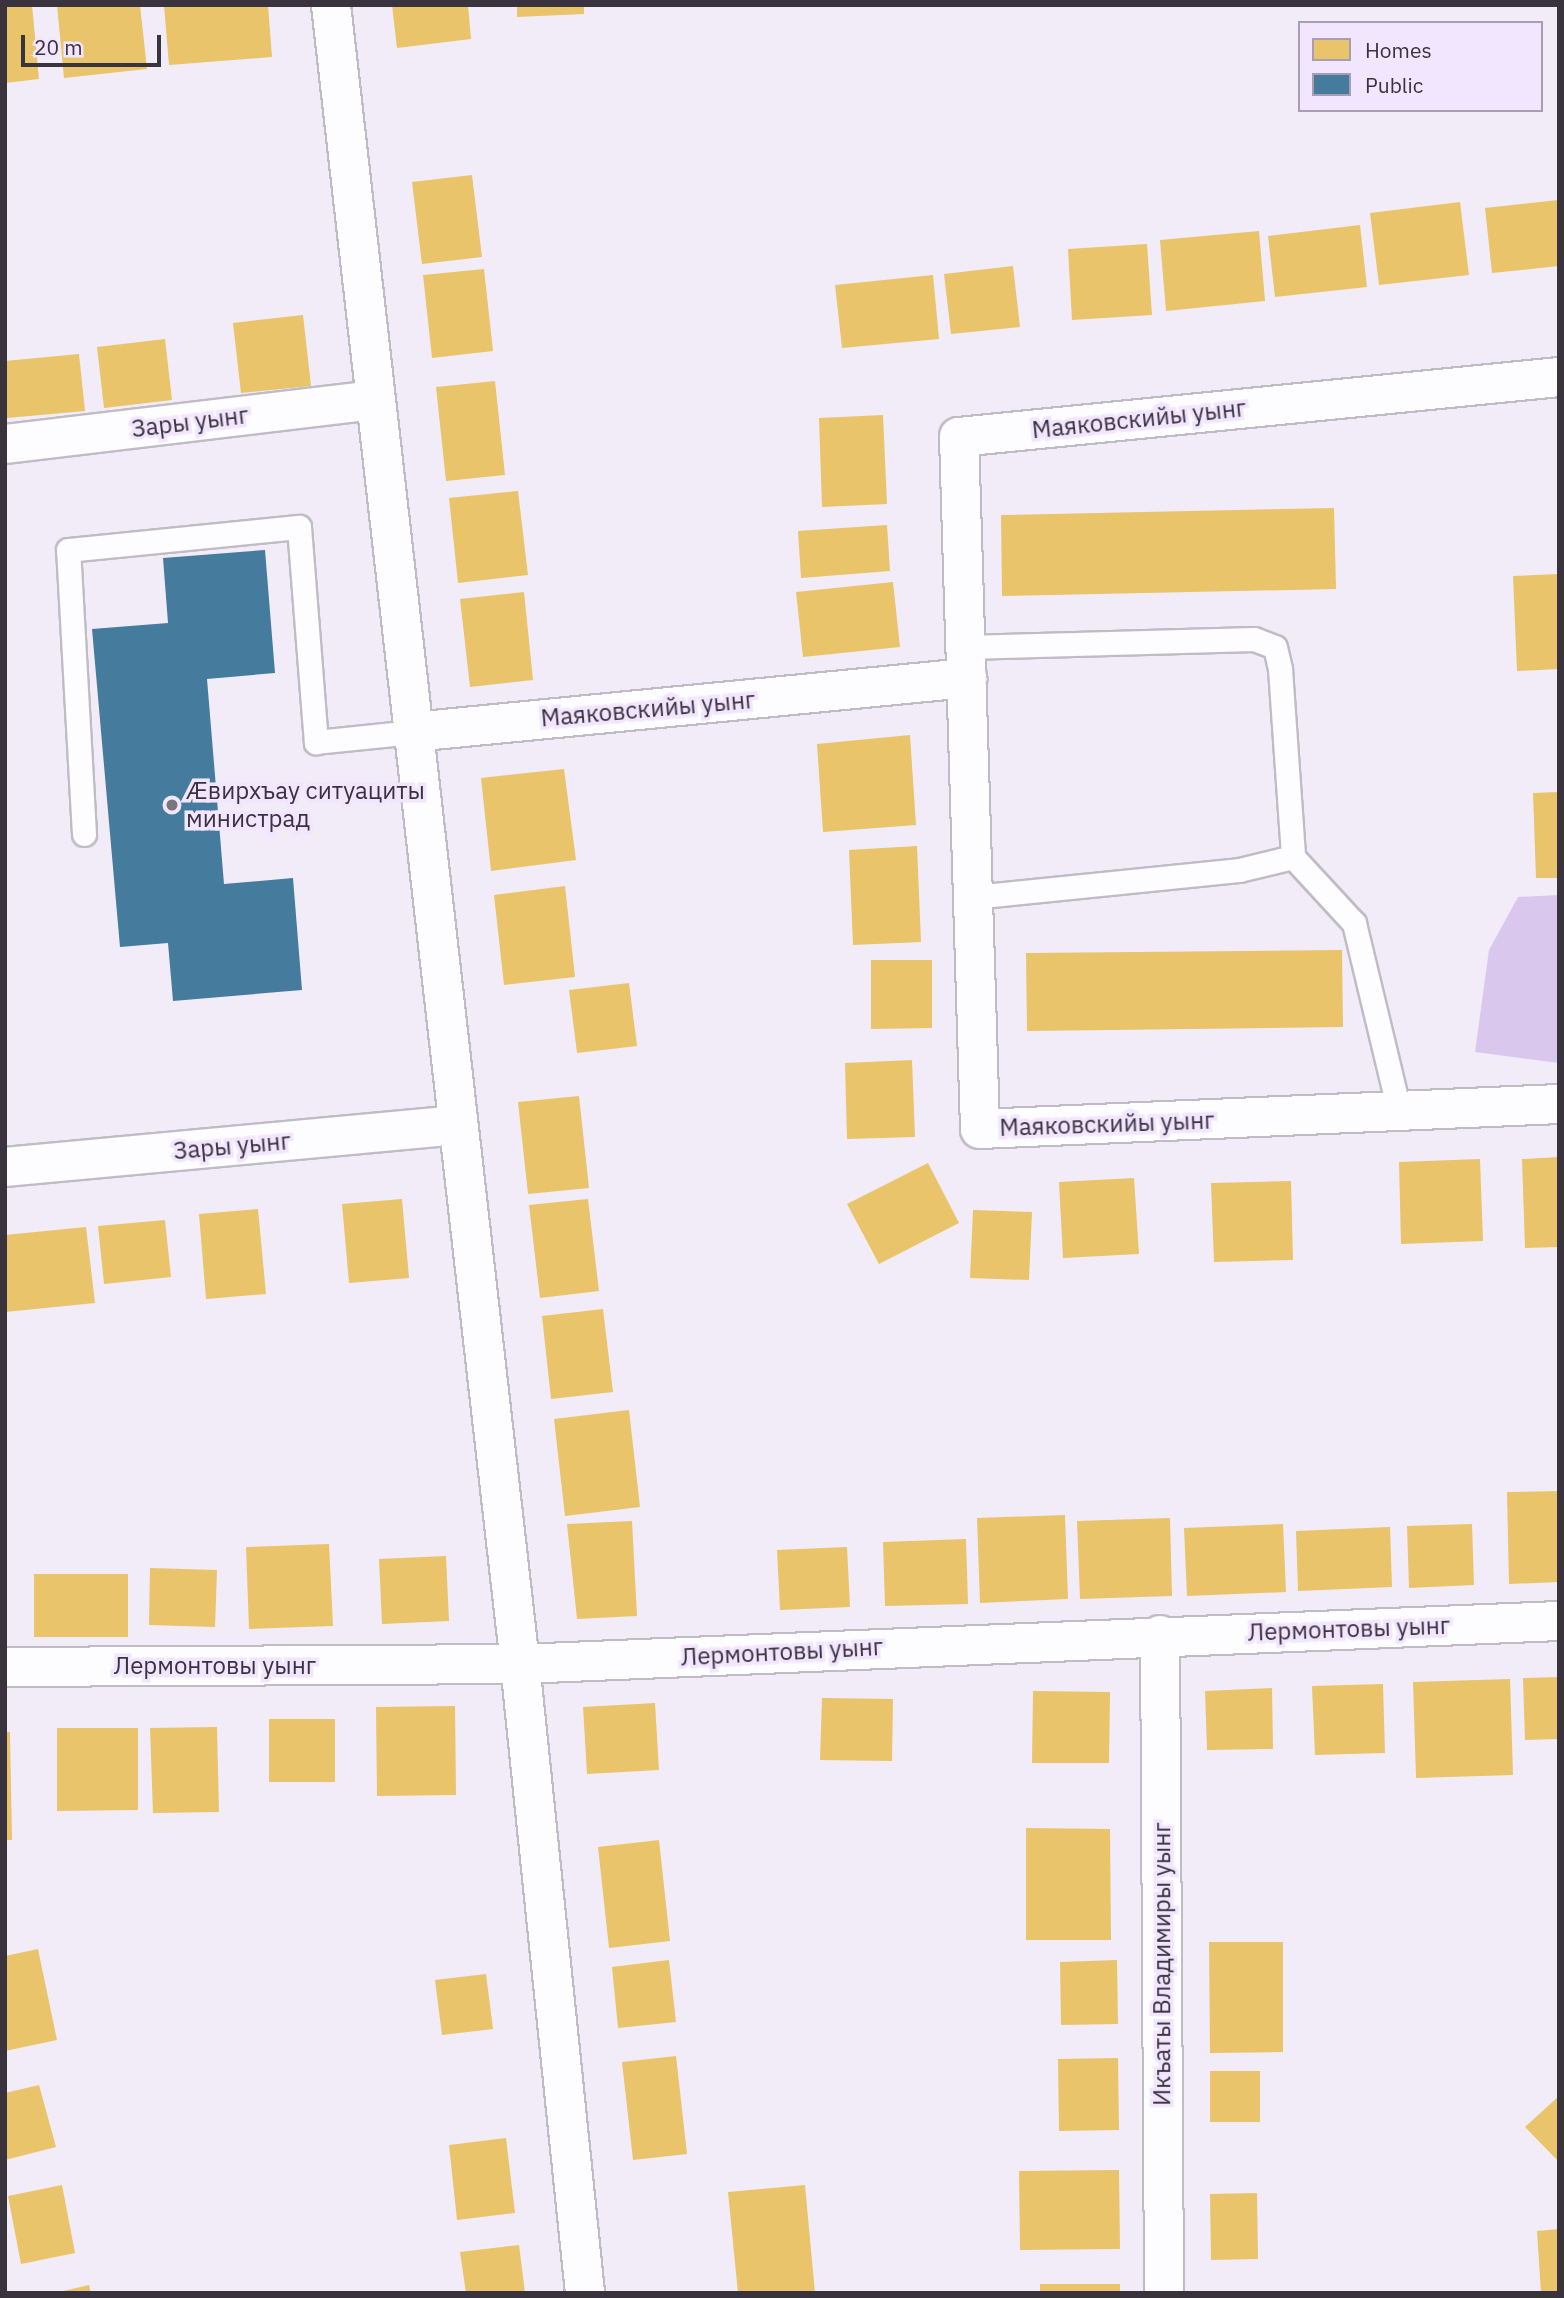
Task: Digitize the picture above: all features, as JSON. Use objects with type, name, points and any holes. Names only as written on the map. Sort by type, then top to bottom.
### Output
[{"type":"street","points":[[331,5],[520,1664],[585,2293]]},
{"type":"street","name":"Маяковскийы уынг","points":[[1559,377],[960,437],[980,1129],[1559,1104]]},
{"type":"street","name":"Зары уынг","points":[[5,444],[375,400]]},
{"type":"street","name":"Маяковскийы уынг","points":[[413,732],[966,663]]},
{"type":"street","name":"Зары уынг","points":[[5,1167],[458,1125]]},
{"type":"street","name":"Лермонтовы уынг","points":[[5,1667],[520,1664],[1160,1635],[1559,1621]]},
{"type":"street","name":"Икъаты Владимиры уынг","points":[[1160,1635],[1164,2293]]},
{"type":"lane","points":[[84,834],[68,550],[299,527],[316,742],[413,732]]},
{"type":"lane","points":[[966,663],[1254,639],[1275,647],[1280,669],[1293,857],[1354,923],[1399,1111]]},
{"type":"lane","points":[[973,897],[1239,870],[1293,857]]},
{"type":"shaded area","points":[[1559,895],[1559,1063],[1475,1052],[1489,950],[1518,897]]},
{"type":"building: Homes","points":[[5,5],[32,5],[39,79],[5,83]]},
{"type":"building: Homes","points":[[57,5],[140,5],[147,69],[64,78]]},
{"type":"building: Homes","points":[[164,5],[268,5],[272,57],[169,65]]},
{"type":"building: Homes","points":[[392,5],[468,5],[471,39],[397,48]]},
{"type":"building: Homes","points":[[517,5],[584,5],[584,14],[517,17]]},
{"type":"building: Homes","points":[[472,175],[482,257],[422,264],[412,182]]},
{"type":"building: Homes","points":[[1558,200],[1559,266],[1492,273],[1485,208]]},
{"type":"building: Homes","points":[[1460,202],[1469,275],[1379,285],[1370,213]]},
{"type":"building: Homes","points":[[1360,225],[1367,287],[1275,297],[1268,236]]},
{"type":"building: Homes","points":[[1259,231],[1265,301],[1166,311],[1160,240]]},
{"type":"building: Homes","points":[[1147,244],[1152,315],[1072,320],[1068,249]]},
{"type":"building: Homes","points":[[1013,266],[1020,327],[951,334],[944,274]]},
{"type":"building: Homes","points":[[484,269],[493,351],[432,358],[423,275]]},
{"type":"building: Homes","points":[[933,275],[939,339],[842,348],[835,285]]},
{"type":"building: Homes","points":[[303,315],[311,386],[241,393],[233,323]]},
{"type":"building: Homes","points":[[165,339],[172,400],[104,408],[97,347]]},
{"type":"building: Homes","points":[[79,354],[85,411],[7,418],[5,361]]},
{"type":"building: Homes","points":[[495,381],[505,475],[446,481],[436,387]]},
{"type":"building: Homes","points":[[883,415],[887,504],[822,507],[819,418]]},
{"type":"building: Homes","points":[[518,491],[528,575],[458,583],[449,498]]},
{"type":"building: Homes","points":[[1334,508],[1336,589],[1002,596],[1001,515]]},
{"type":"building: Homes","points":[[887,525],[890,571],[801,578],[798,531]]},
{"type":"building: Homes","points":[[1559,574],[1559,669],[1517,671],[1513,576]]},
{"type":"building: Homes","points":[[893,582],[900,647],[803,657],[796,592]]},
{"type":"building: Homes","points":[[524,592],[533,680],[470,687],[460,599]]},
{"type":"building: Homes","points":[[910,735],[916,825],[823,832],[817,744]]},
{"type":"building: Homes","points":[[564,769],[576,860],[491,871],[481,778]]},
{"type":"building: Homes","points":[[1559,792],[1559,878],[1536,878],[1533,793]]},
{"type":"building: Homes","points":[[917,846],[921,942],[853,945],[849,850]]},
{"type":"building: Homes","points":[[565,886],[575,977],[504,985],[494,895]]},
{"type":"building: Homes","points":[[1342,950],[1343,1027],[1027,1031],[1026,953]]},
{"type":"building: Homes","points":[[871,960],[932,960],[932,1028],[871,1029]]},
{"type":"building: Homes","points":[[629,983],[637,1046],[577,1053],[569,990]]},
{"type":"building: Homes","points":[[912,1060],[915,1137],[847,1139],[845,1063]]},
{"type":"building: Homes","points":[[579,1096],[589,1188],[528,1194],[518,1102]]},
{"type":"building: Homes","points":[[1559,1157],[1559,1247],[1525,1248],[1522,1159]]},
{"type":"building: Homes","points":[[1480,1159],[1483,1241],[1401,1244],[1399,1162]]},
{"type":"building: Homes","points":[[928,1163],[959,1223],[879,1264],[847,1204]]},
{"type":"building: Homes","points":[[1134,1178],[1139,1254],[1063,1258],[1059,1182]]},
{"type":"building: Homes","points":[[1291,1181],[1293,1260],[1214,1262],[1211,1183]]},
{"type":"building: Homes","points":[[402,1199],[409,1278],[349,1283],[342,1204]]},
{"type":"building: Homes","points":[[588,1199],[599,1291],[540,1298],[529,1205]]},
{"type":"building: Homes","points":[[258,1209],[266,1294],[206,1299],[199,1214]]},
{"type":"building: Homes","points":[[973,1210],[1032,1212],[1029,1280],[970,1278]]},
{"type":"building: Homes","points":[[165,1220],[171,1277],[104,1284],[98,1226]]},
{"type":"building: Homes","points":[[86,1227],[95,1303],[5,1312],[5,1235]]},
{"type":"building: Homes","points":[[603,1309],[613,1392],[551,1399],[542,1316]]},
{"type":"building: Homes","points":[[629,1410],[640,1507],[565,1516],[554,1419]]},
{"type":"building: Homes","points":[[1559,1491],[1559,1582],[1509,1584],[1507,1492]]},
{"type":"building: Homes","points":[[1065,1515],[1068,1599],[980,1603],[977,1518]]},
{"type":"building: Homes","points":[[1170,1518],[1172,1596],[1080,1599],[1077,1521]]},
{"type":"building: Homes","points":[[632,1521],[637,1616],[577,1619],[567,1524]]},
{"type":"building: Homes","points":[[1283,1524],[1286,1592],[1187,1596],[1184,1528]]},
{"type":"building: Homes","points":[[1472,1524],[1474,1585],[1409,1588],[1407,1526]]},
{"type":"building: Homes","points":[[1390,1527],[1392,1587],[1298,1591],[1296,1531]]},
{"type":"building: Homes","points":[[966,1539],[968,1604],[885,1606],[883,1542]]},
{"type":"building: Homes","points":[[329,1544],[333,1626],[249,1629],[246,1547]]},
{"type":"building: Homes","points":[[847,1547],[850,1607],[780,1610],[777,1550]]},
{"type":"building: Homes","points":[[446,1556],[449,1621],[382,1624],[379,1559]]},
{"type":"building: Homes","points":[[150,1568],[217,1570],[215,1627],[149,1625]]},
{"type":"building: Homes","points":[[34,1574],[128,1574],[128,1637],[34,1637]]},
{"type":"building: Homes","points":[[1559,1677],[1559,1739],[1525,1740],[1523,1678]]},
{"type":"building: Homes","points":[[1510,1679],[1513,1775],[1416,1778],[1413,1682]]},
{"type":"building: Homes","points":[[1383,1684],[1385,1753],[1315,1755],[1312,1686]]},
{"type":"building: Homes","points":[[1272,1688],[1273,1749],[1207,1750],[1205,1691]]},
{"type":"building: Homes","points":[[1033,1691],[1110,1692],[1109,1763],[1032,1763]]},
{"type":"building: Homes","points":[[822,1698],[893,1699],[892,1761],[820,1760]]},
{"type":"building: Homes","points":[[655,1703],[659,1770],[587,1774],[583,1707]]},
{"type":"building: Homes","points":[[455,1706],[456,1795],[377,1796],[376,1707]]},
{"type":"building: Homes","points":[[269,1719],[335,1719],[335,1782],[269,1782]]},
{"type":"building: Homes","points":[[217,1727],[219,1812],[153,1813],[150,1728]]},
{"type":"building: Homes","points":[[57,1728],[138,1728],[138,1810],[57,1811]]},
{"type":"building: Homes","points":[[5,1732],[10,1732],[12,1840],[5,1840]]},
{"type":"building: Homes","points":[[1026,1828],[1110,1829],[1111,1940],[1026,1940]]},
{"type":"building: Homes","points":[[659,1840],[670,1941],[609,1948],[598,1847]]},
{"type":"building: Homes","points":[[1209,1942],[1283,1942],[1283,2052],[1210,2053]]},
{"type":"building: Homes","points":[[38,1949],[57,2040],[5,2051],[5,1956]]},
{"type":"building: Homes","points":[[669,1960],[676,2022],[618,2028],[612,1967]]},
{"type":"building: Homes","points":[[1117,1960],[1118,2024],[1061,2025],[1060,1962]]},
{"type":"building: Homes","points":[[486,1974],[493,2029],[442,2035],[435,1980]]},
{"type":"building: Homes","points":[[676,2056],[687,2154],[633,2160],[622,2062]]},
{"type":"building: Homes","points":[[1118,2058],[1119,2130],[1059,2131],[1058,2059]]},
{"type":"building: Homes","points":[[1210,2071],[1260,2071],[1260,2122],[1210,2122]]},
{"type":"building: Homes","points":[[39,2085],[56,2147],[5,2160],[5,2093]]},
{"type":"building: Homes","points":[[1559,2096],[1559,2162],[1525,2127]]},
{"type":"building: Homes","points":[[506,2138],[515,2213],[457,2220],[449,2145]]},
{"type":"building: Homes","points":[[1119,2170],[1120,2249],[1020,2250],[1019,2171]]},
{"type":"building: Homes","points":[[62,2185],[75,2253],[21,2264],[8,2196]]},
{"type":"building: Homes","points":[[805,2185],[815,2293],[738,2293],[728,2192]]},
{"type":"building: Homes","points":[[1257,2193],[1258,2259],[1211,2260],[1210,2194]]},
{"type":"building: Homes","points":[[1559,2229],[1559,2293],[1541,2293],[1537,2231]]},
{"type":"building: Homes","points":[[519,2245],[525,2293],[466,2293],[460,2252]]},
{"type":"building: Homes","points":[[1040,2284],[1120,2284],[1120,2293],[1040,2293]]},
{"type":"building: Homes","points":[[89,2285],[91,2293],[59,2293],[59,2292]]},
{"type":"building: Public","points":[[265,550],[275,673],[207,679],[224,884],[293,878],[302,990],[173,1001],[168,943],[120,947],[92,629],[168,623],[163,558]]},
{"type":"place","name":"Æвирхъау ситуациты министрад","points":[[172,805]]}]
